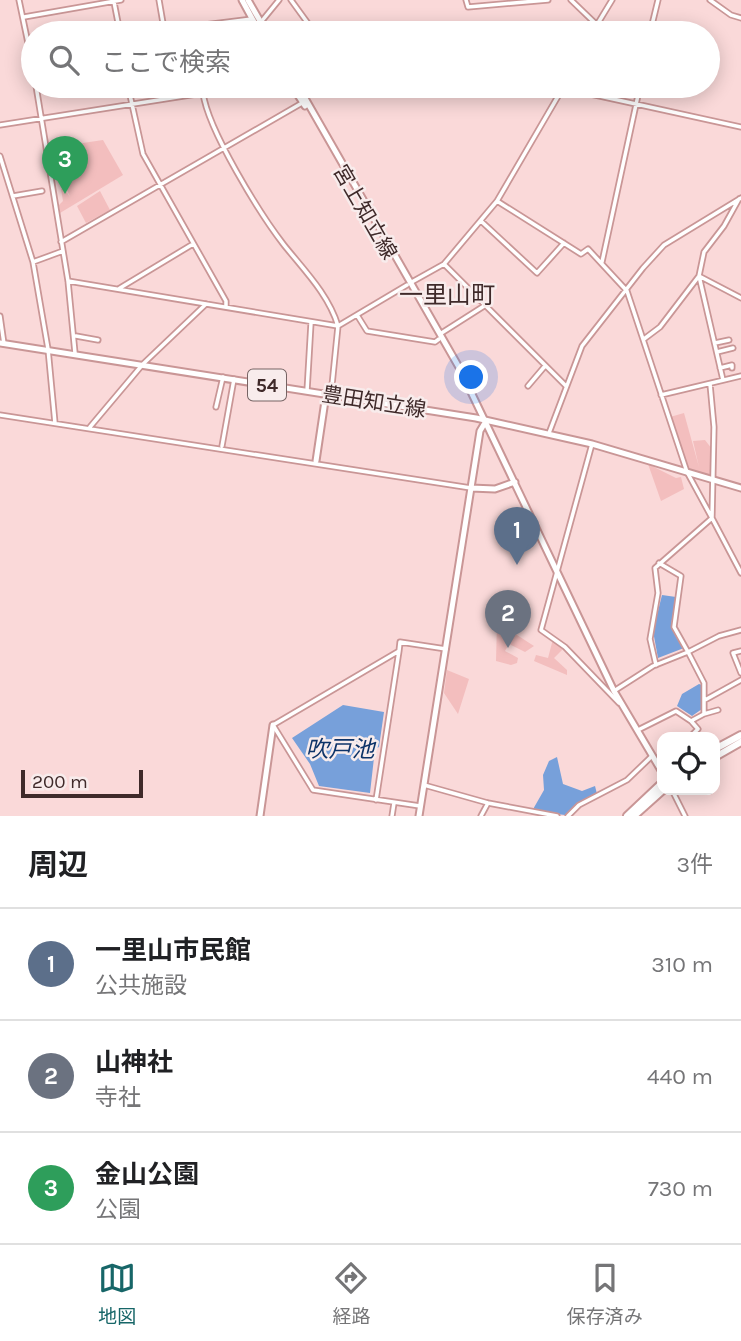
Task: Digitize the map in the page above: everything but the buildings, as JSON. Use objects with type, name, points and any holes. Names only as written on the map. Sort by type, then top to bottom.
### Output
[{"type":"highway","points":[[720,746],[741,735]]},
{"type":"highway","points":[[720,754],[741,742]]},
{"type":"highway","points":[[627,816],[657,788]]},
{"type":"highway","points":[[634,816],[657,795]]},
{"type":"main road","points":[[242,0],[252,19]]},
{"type":"main road","points":[[248,0],[260,21]]},
{"type":"main road","name":"宮上知立線","points":[[300,98],[461,374],[614,691],[657,764]]},
{"type":"main road","name":"宮上知立線","points":[[305,98],[409,284]]},
{"type":"main road","name":"豊田知立線","points":[[2,344],[223,377],[549,433],[741,488]]},
{"type":"main road","points":[[316,461],[329,395]]},
{"type":"main road","points":[[419,816],[471,488],[481,431],[486,421]]},
{"type":"main road","points":[[471,488],[495,489],[515,482]]},
{"type":"main road","points":[[260,816],[273,725]]},
{"type":"street","points":[[19,0],[25,21]]},
{"type":"street","points":[[24,17],[121,0]]},
{"type":"street","points":[[159,0],[163,21]]},
{"type":"street","points":[[262,21],[279,0]]},
{"type":"street","points":[[291,0],[306,21]]},
{"type":"street","points":[[466,0],[468,7],[548,0]]},
{"type":"street","points":[[571,0],[593,21]]},
{"type":"street","points":[[599,21],[612,0]]},
{"type":"street","points":[[653,21],[658,0]]},
{"type":"street","points":[[710,0],[730,15],[741,18]]},
{"type":"street","points":[[114,2],[118,21]]},
{"type":"street","points":[[234,21],[252,19]]},
{"type":"street","points":[[38,98],[76,336],[75,353]]},
{"type":"street","points":[[130,98],[143,154],[226,301],[226,307]]},
{"type":"street","points":[[0,125],[163,98]]},
{"type":"street","points":[[204,98],[211,122],[276,234],[331,306],[338,326],[329,395]]},
{"type":"street","points":[[68,281],[338,326],[444,264],[497,201],[557,98]]},
{"type":"street","points":[[613,98],[741,127]]},
{"type":"street","points":[[602,262],[637,98]]},
{"type":"street","points":[[61,242],[303,103]]},
{"type":"street","points":[[0,156],[33,262],[48,349],[55,423]]},
{"type":"street","points":[[13,196],[42,191]]},
{"type":"street","points":[[723,380],[699,276],[704,252],[740,200]]},
{"type":"street","points":[[549,433],[582,346],[664,245],[740,200]]},
{"type":"street","points":[[497,201],[581,254],[588,249],[627,291],[687,472],[741,571]]},
{"type":"street","points":[[481,221],[537,273],[564,243]]},
{"type":"street","points":[[118,289],[193,244]]},
{"type":"street","points":[[33,262],[63,251]]},
{"type":"street","points":[[444,264],[566,386]]},
{"type":"street","points":[[699,276],[741,298]]},
{"type":"street","points":[[644,339],[660,327],[699,276]]},
{"type":"street","points":[[90,427],[143,364],[207,304]]},
{"type":"street","points":[[357,315],[367,331],[435,342],[484,306]]},
{"type":"street","points":[[0,316],[2,344]]},
{"type":"street","points":[[307,391],[311,322]]},
{"type":"street","points":[[76,336],[98,340]]},
{"type":"street","points":[[715,343],[729,340]]},
{"type":"street","points":[[717,352],[733,348]]},
{"type":"street","points":[[720,368],[732,365],[732,368]]},
{"type":"street","points":[[528,386],[545,366]]},
{"type":"street","points":[[661,395],[741,376]]},
{"type":"street","points":[[216,407],[223,377]]},
{"type":"street","points":[[222,447],[234,379]]},
{"type":"street","points":[[656,665],[650,639],[658,593],[655,568],[712,518],[715,480],[710,383]]},
{"type":"street","points":[[0,415],[316,461],[471,488]]},
{"type":"street","points":[[592,444],[541,630],[565,647],[623,707]]},
{"type":"street","points":[[659,563],[681,576],[674,627],[704,683],[704,714]]},
{"type":"street","points":[[614,691],[656,665],[719,636],[741,630]]},
{"type":"street","points":[[376,800],[400,642],[446,649]]},
{"type":"street","points":[[399,650],[273,725],[313,790],[420,806]]},
{"type":"street","points":[[741,651],[733,653],[741,673]]},
{"type":"street","points":[[598,681],[607,677]]},
{"type":"street","points":[[705,700],[741,680]]},
{"type":"street","points":[[691,721],[718,710]]},
{"type":"street","points":[[637,730],[676,711],[691,721],[698,729],[695,732]]},
{"type":"street","points":[[568,816],[579,804],[627,780],[652,755]]},
{"type":"street","points":[[424,785],[488,803],[557,816]]},
{"type":"street","points":[[674,795],[685,816]]},
{"type":"street","points":[[392,816],[394,803]]},
{"type":"street","points":[[481,816],[488,803]]},
{"type":"shaded area","points":[[103,140],[123,175],[60,213],[59,205],[63,201],[61,189],[64,188],[70,197],[65,186],[61,188],[55,154],[57,178],[53,179],[49,148]]},
{"type":"shaded area","points":[[100,191],[110,210],[86,223],[77,206]]},
{"type":"shaded area","points":[[684,413],[699,467],[693,441],[705,440],[712,449],[713,476],[689,469],[670,417]]},
{"type":"shaded area","points":[[648,464],[676,478],[681,477],[684,489],[661,501]]},
{"type":"shaded area","points":[[497,622],[534,646],[525,652],[509,644],[505,651],[518,658],[517,663],[511,665],[496,661]]},
{"type":"shaded area","points":[[553,639],[563,649],[554,658],[567,670],[567,675],[534,661],[536,655],[548,658]]},
{"type":"shaded area","points":[[447,670],[469,679],[458,714],[444,693]]},
{"type":"water","points":[[662,595],[676,597],[671,625],[685,643],[684,648],[658,658],[653,631]]},
{"type":"water","points":[[699,684],[702,685],[702,709],[692,716],[677,706],[682,694]]},
{"type":"water","name":"吹戸池","points":[[343,705],[384,712],[379,747],[375,749],[370,793],[319,786],[310,764],[292,738]]},
{"type":"water","points":[[557,757],[563,784],[582,791],[595,786],[597,794],[577,803],[565,815],[532,811],[544,790],[543,775],[549,761]]},
{"type":"place","name":"金山公園","points":[[65,194]]},
{"type":"place","name":"一里山市民館","points":[[517,565]]},
{"type":"place","name":"山神社","points":[[508,648]]},
{"type":"district","name":"一里山町","points":[[447,295]]}]
